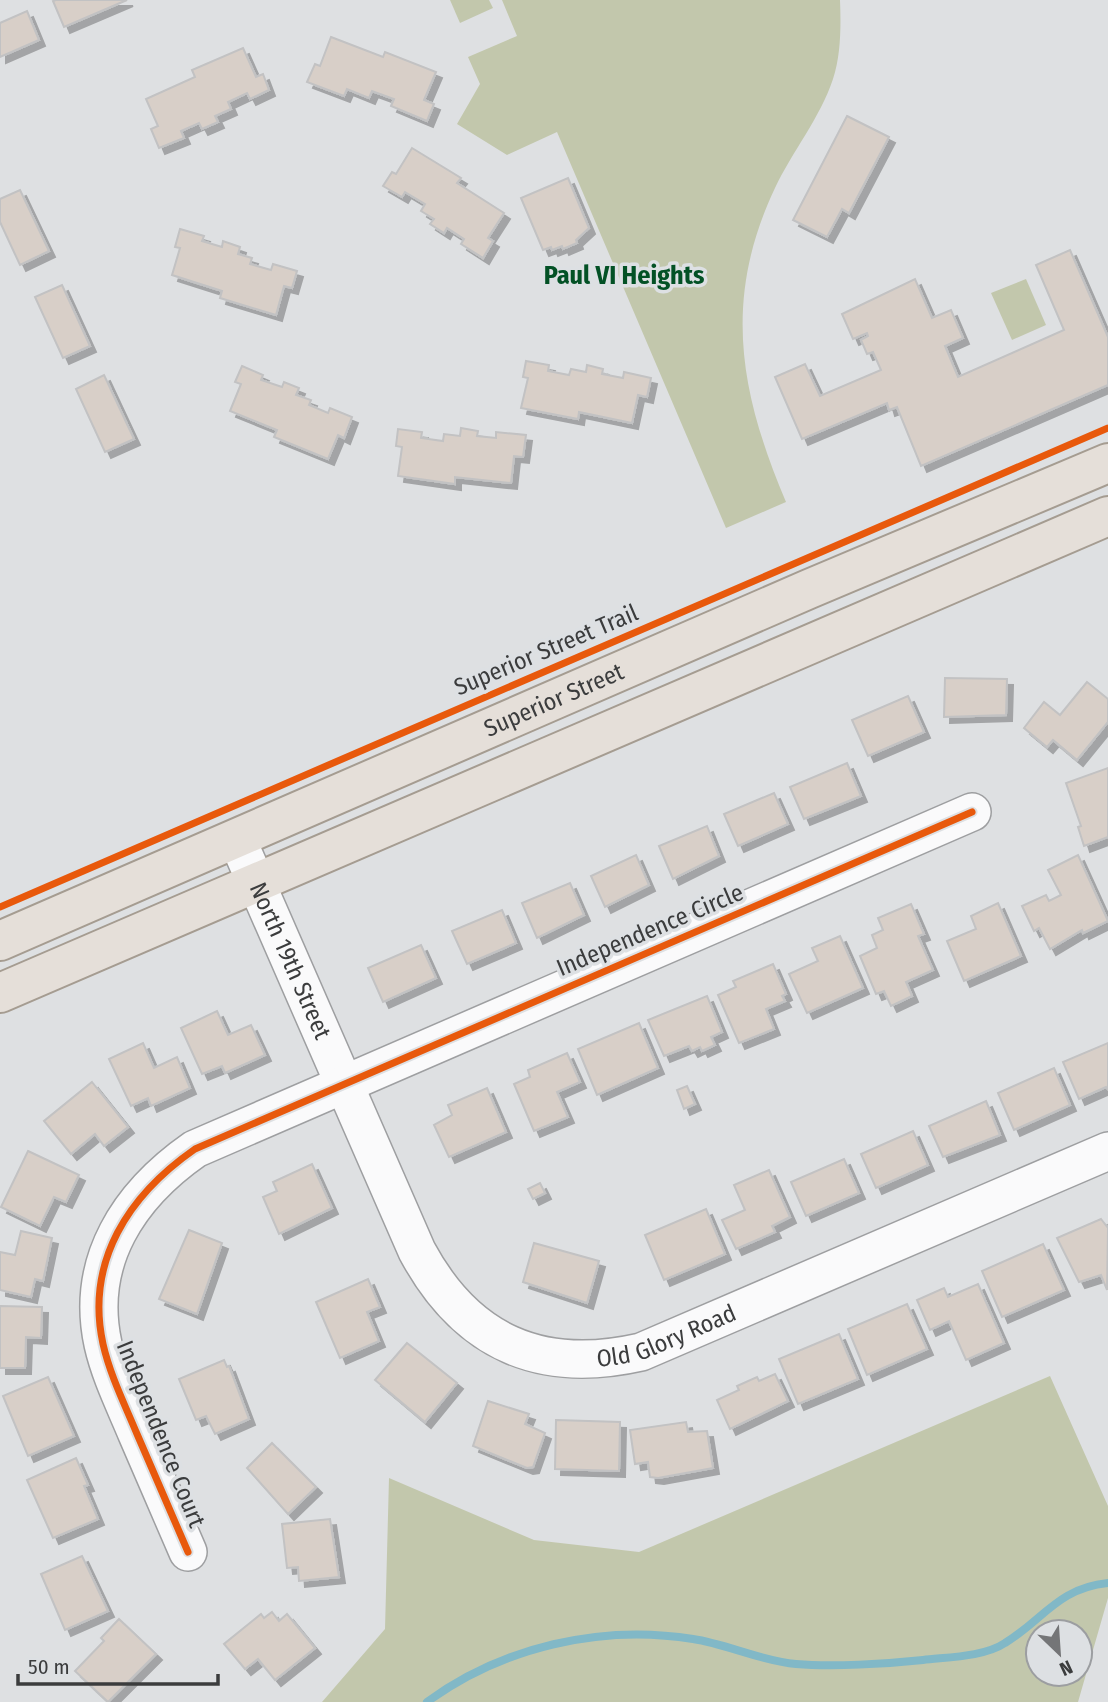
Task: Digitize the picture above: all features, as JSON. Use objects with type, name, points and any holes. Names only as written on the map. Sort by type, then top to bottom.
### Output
[{"type":"main road","name":"Superior Street","points":[[0,941],[809,589],[1108,463]]},
{"type":"main road","name":"Superior Street","points":[[0,993],[1108,516]]},
{"type":"street","name":"Independence Circle","points":[[344,1084],[972,812]]},
{"type":"street","name":"North 19th Street","points":[[237,839],[344,1084]]},
{"type":"street","name":"Old Glory Road","points":[[344,1084],[416,1251],[434,1283],[464,1316],[511,1346],[542,1357],[575,1361],[608,1360],[641,1352],[672,1340],[1108,1150]]},
{"type":"street","name":"Independence Court","points":[[188,1552],[118,1389],[104,1347],[99,1315],[101,1283],[110,1251],[124,1220],[142,1192],[166,1169],[195,1149],[344,1084]]},
{"type":"green space","points":[[450,0],[489,0],[493,8],[460,23]]},
{"type":"green space","points":[[502,0],[840,0],[836,70],[821,107],[775,188],[758,229],[748,269],[743,308],[743,346],[748,384],[757,423],[786,502],[726,528],[557,132],[507,155],[457,124],[480,84],[468,57],[517,36]]},
{"type":"green space","points":[[1026,279],[1046,325],[1012,340],[991,293]]},
{"type":"green space","points":[[1050,1376],[1108,1506],[1108,1598],[1094,1647],[1094,1618],[1024,1618],[1024,1688],[1082,1688],[1078,1702],[322,1702],[385,1629],[389,1478],[534,1540],[639,1552]]},
{"type":"building","points":[[127,0],[64,27],[53,1]]},
{"type":"building","points":[[27,11],[39,40],[0,57],[0,23]]},
{"type":"building","points":[[331,37],[383,57],[385,52],[436,72],[424,100],[434,104],[427,121],[391,106],[394,99],[372,91],[369,98],[347,89],[344,96],[307,82],[315,64],[320,66]]},
{"type":"building","points":[[243,48],[256,77],[263,74],[269,90],[250,99],[247,93],[228,102],[231,109],[215,116],[218,122],[202,129],[199,123],[181,131],[184,138],[159,148],[151,129],[158,126],[146,99],[195,77],[192,70]]},
{"type":"building","points":[[847,116],[889,137],[849,213],[842,209],[827,237],[793,220]]},
{"type":"building","points":[[412,148],[461,178],[457,183],[504,213],[488,238],[493,241],[483,258],[461,244],[464,239],[447,228],[444,233],[430,224],[434,219],[421,211],[425,204],[405,192],[402,197],[383,186],[392,172],[396,174]]},
{"type":"building","points":[[568,178],[589,228],[576,240],[577,243],[563,249],[562,246],[543,250],[521,198]]},
{"type":"building","points":[[20,190],[49,251],[20,265],[0,222],[0,199]]},
{"type":"building","points":[[180,229],[204,236],[202,241],[222,247],[223,241],[240,247],[238,254],[252,258],[250,264],[271,270],[273,264],[297,271],[292,288],[284,286],[276,315],[220,298],[222,291],[172,275],[180,248],[175,247]]},
{"type":"building","points":[[1070,250],[1108,337],[1108,385],[921,466],[897,407],[889,410],[887,403],[802,439],[775,377],[805,364],[820,396],[881,370],[873,352],[867,354],[861,340],[868,336],[867,333],[853,339],[842,314],[915,279],[932,318],[951,310],[963,338],[945,346],[958,377],[1064,330],[1036,265]]},
{"type":"building","points":[[62,285],[90,346],[63,358],[35,297]]},
{"type":"building","points":[[526,361],[549,365],[548,371],[569,375],[571,369],[586,372],[587,365],[603,369],[602,374],[623,378],[624,372],[651,378],[647,397],[638,395],[632,423],[579,412],[578,419],[521,408],[528,378],[523,377]]},
{"type":"building","points":[[242,366],[263,375],[261,380],[282,387],[284,382],[299,388],[296,395],[311,400],[309,405],[328,413],[330,408],[352,417],[344,438],[338,435],[328,459],[274,437],[277,430],[230,411],[241,384],[235,382]]},
{"type":"building","points":[[104,375],[134,439],[105,452],[76,389]]},
{"type":"building","points":[[461,428],[478,431],[477,436],[496,438],[496,432],[526,435],[523,457],[514,456],[511,483],[455,477],[455,484],[398,476],[402,447],[396,446],[398,429],[422,432],[421,438],[443,441],[444,434],[460,436]]},
{"type":"building","points":[[945,678],[1007,679],[1006,715],[944,717]]},
{"type":"building","points":[[1087,682],[1108,699],[1108,722],[1077,760],[1053,740],[1047,747],[1024,728],[1044,702],[1060,715]]},
{"type":"building","points":[[908,696],[924,732],[868,756],[852,720]]},
{"type":"building","points":[[847,763],[861,796],[804,819],[790,787]]},
{"type":"building","points":[[1108,768],[1108,837],[1084,846],[1078,827],[1081,826],[1066,783]]},
{"type":"building","points":[[774,793],[788,824],[738,846],[724,814]]},
{"type":"building","points":[[707,826],[719,856],[673,879],[659,846]]},
{"type":"building","points":[[636,855],[649,885],[605,907],[591,876]]},
{"type":"building","points":[[1078,855],[1108,921],[1083,933],[1082,930],[1050,949],[1039,928],[1034,931],[1022,906],[1046,895],[1049,901],[1061,895],[1048,870]]},
{"type":"building","points":[[570,883],[584,915],[537,938],[522,903]]},
{"type":"building","points":[[998,903],[1021,956],[964,981],[947,941],[976,929],[971,916]]},
{"type":"building","points":[[911,904],[924,934],[918,936],[933,970],[906,982],[912,996],[891,1006],[884,991],[876,994],[860,956],[877,948],[872,935],[883,930],[878,918]]},
{"type":"building","points":[[502,910],[516,943],[467,964],[452,931]]},
{"type":"building","points":[[840,936],[863,988],[807,1013],[789,974],[818,961],[812,948]]},
{"type":"building","points":[[421,945],[436,978],[383,1002],[368,968]]},
{"type":"building","points":[[773,964],[786,994],[782,996],[785,1001],[766,1009],[774,1029],[739,1043],[718,995],[736,987],[733,981]]},
{"type":"building","points":[[707,996],[722,1032],[711,1037],[715,1045],[702,1051],[700,1047],[692,1051],[689,1046],[664,1056],[648,1020]]},
{"type":"building","points":[[217,1011],[228,1035],[251,1025],[265,1055],[225,1073],[222,1066],[202,1074],[181,1028]]},
{"type":"building","points":[[639,1023],[658,1068],[597,1095],[578,1049]]},
{"type":"building","points":[[143,1043],[154,1068],[177,1057],[190,1088],[151,1106],[148,1098],[131,1106],[109,1059]]},
{"type":"building","points":[[1108,1043],[1108,1089],[1106,1087],[1079,1099],[1063,1062]]},
{"type":"building","points":[[567,1053],[580,1082],[557,1092],[568,1117],[534,1131],[514,1084],[530,1077],[528,1070]]},
{"type":"building","points":[[1054,1068],[1070,1105],[1014,1130],[998,1093]]},
{"type":"building","points":[[92,1082],[128,1127],[104,1146],[95,1134],[71,1154],[44,1121]]},
{"type":"building","points":[[687,1086],[695,1104],[684,1109],[677,1090]]},
{"type":"building","points":[[487,1088],[506,1132],[449,1157],[434,1125],[452,1115],[448,1105]]},
{"type":"building","points":[[986,1101],[1000,1135],[943,1157],[929,1126]]},
{"type":"building","points":[[913,1131],[928,1165],[876,1188],[861,1154]]},
{"type":"building","points":[[28,1151],[79,1175],[66,1202],[54,1197],[40,1226],[1,1207]]},
{"type":"building","points":[[844,1159],[859,1193],[806,1216],[791,1182]]},
{"type":"building","points":[[312,1164],[332,1208],[279,1234],[263,1197],[277,1191],[273,1182]]},
{"type":"building","points":[[769,1170],[790,1217],[772,1226],[775,1232],[736,1249],[722,1220],[745,1210],[734,1185]]},
{"type":"building","points":[[540,1183],[545,1193],[533,1199],[528,1189]]},
{"type":"building","points":[[706,1209],[725,1254],[664,1280],[645,1235]]},
{"type":"building","points":[[1101,1219],[1108,1228],[1107,1290],[1101,1275],[1079,1282],[1057,1238]]},
{"type":"building","points":[[189,1230],[222,1243],[197,1314],[159,1299]]},
{"type":"building","points":[[21,1231],[52,1238],[43,1281],[35,1279],[31,1297],[0,1290],[0,1252],[15,1255]]},
{"type":"building","points":[[534,1243],[599,1261],[587,1303],[523,1282]]},
{"type":"building","points":[[1043,1244],[1064,1290],[1002,1317],[982,1271]]},
{"type":"building","points":[[368,1279],[380,1307],[367,1312],[379,1341],[340,1358],[316,1302]]},
{"type":"building","points":[[978,1284],[1004,1343],[966,1360],[949,1321],[930,1330],[917,1300],[944,1288],[948,1297]]},
{"type":"building","points":[[907,1304],[927,1349],[867,1375],[848,1329]]},
{"type":"building","points":[[0,1306],[42,1307],[41,1338],[26,1337],[25,1368],[0,1368]]},
{"type":"building","points":[[839,1334],[858,1379],[798,1404],[779,1359]]},
{"type":"building","points":[[407,1343],[457,1383],[425,1422],[375,1380]]},
{"type":"building","points":[[224,1360],[227,1367],[229,1366],[249,1419],[215,1434],[206,1416],[196,1420],[179,1379]]},
{"type":"building","points":[[775,1374],[788,1401],[730,1429],[717,1400],[739,1390],[737,1386],[757,1377],[759,1381]]},
{"type":"building","points":[[48,1377],[74,1436],[28,1456],[3,1396]]},
{"type":"building","points":[[488,1401],[529,1414],[525,1424],[545,1433],[533,1467],[527,1468],[473,1446]]},
{"type":"building","points":[[556,1420],[620,1422],[619,1471],[555,1469]]},
{"type":"building","points":[[686,1422],[688,1432],[707,1431],[713,1468],[658,1478],[650,1477],[648,1462],[635,1464],[630,1430]]},
{"type":"building","points":[[272,1443],[316,1487],[288,1514],[247,1468]]},
{"type":"building","points":[[76,1458],[88,1485],[84,1486],[98,1519],[53,1538],[27,1480]]},
{"type":"building","points":[[330,1519],[339,1577],[299,1581],[298,1567],[287,1568],[282,1524]]},
{"type":"building","points":[[82,1556],[108,1611],[65,1630],[41,1574]]},
{"type":"building","points":[[272,1612],[279,1621],[287,1614],[315,1648],[275,1680],[258,1659],[245,1669],[224,1644],[261,1614],[264,1618]]},
{"type":"building","points":[[119,1619],[156,1654],[108,1702],[75,1671],[104,1641],[101,1638]]},
{"type":"waterway","points":[[427,1702],[487,1667],[554,1644],[588,1638],[658,1635],[693,1639],[770,1660],[810,1665],[893,1663],[976,1654],[1005,1643],[1076,1591],[1108,1583]]},
{"type":"cycle path","name":"Superior Street Trail","points":[[0,907],[1108,428]]},
{"type":"cycle path","points":[[188,1552],[114,1378],[103,1344],[99,1314],[100,1285],[107,1258],[118,1233],[132,1209],[171,1167],[195,1149],[972,812]]},
{"type":"district","name":"Paul VI Heights","points":[[624,275]]}]
